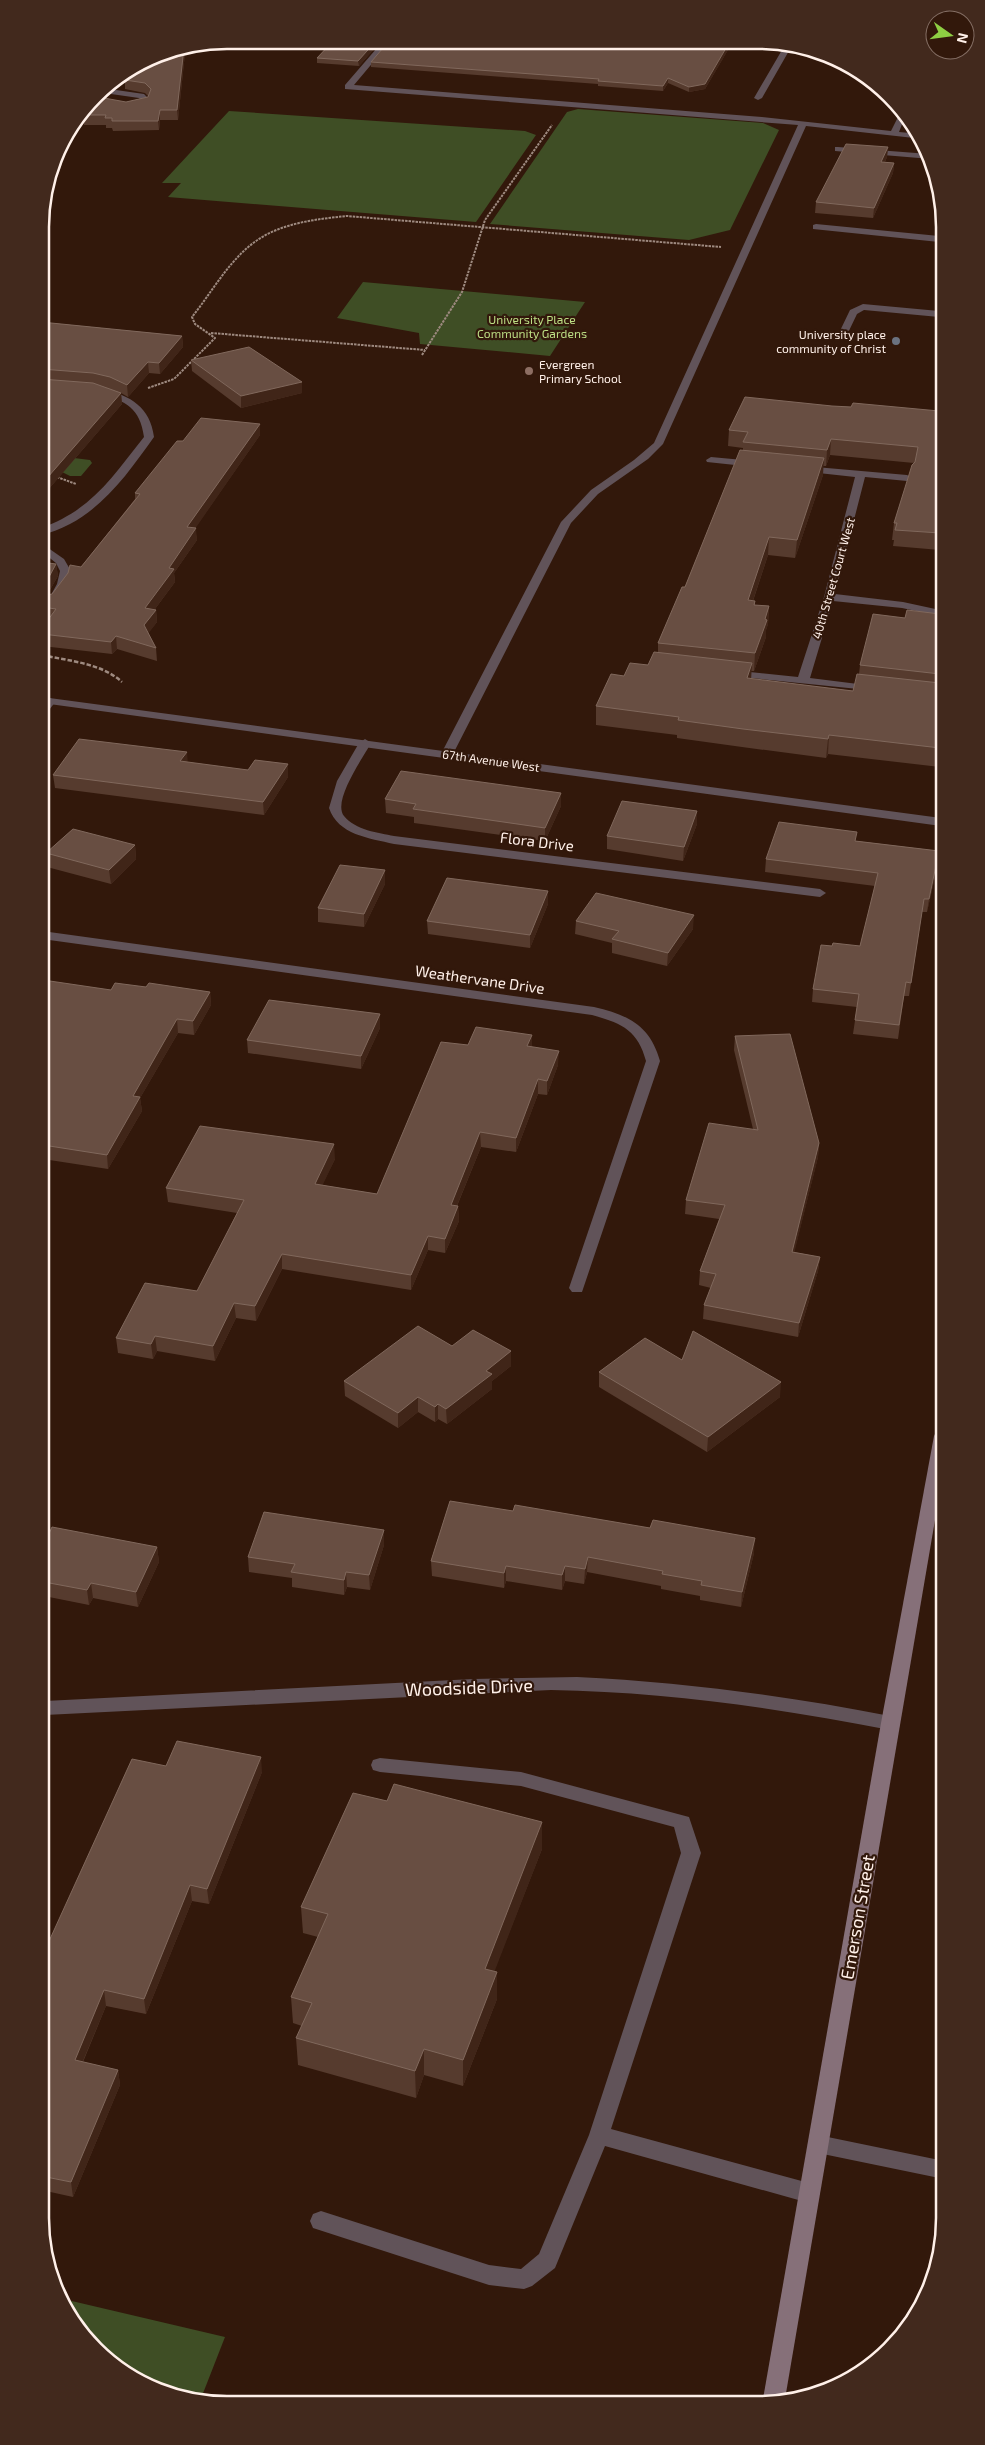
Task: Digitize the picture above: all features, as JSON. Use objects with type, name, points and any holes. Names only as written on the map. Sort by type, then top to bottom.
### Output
[{"type":"main road","name":"Emerson Street","points":[[775,2396],[890,1723],[936,1469]]},
{"type":"street","points":[[380,49],[348,87],[803,124],[911,136]]},
{"type":"street","points":[[758,98],[785,51]]},
{"type":"street","points":[[101,101],[111,107],[131,107],[145,103],[146,100],[141,96],[111,91]]},
{"type":"street","points":[[894,134],[900,118]]},
{"type":"street","points":[[448,754],[566,522],[580,504],[599,488],[646,458],[658,444],[803,124]]},
{"type":"street","points":[[838,149],[922,156]]},
{"type":"street","points":[[816,227],[936,239]]},
{"type":"street","points":[[843,335],[853,312],[863,307],[936,314]]},
{"type":"street","points":[[49,529],[63,524],[85,511],[120,473],[149,437],[148,425],[144,414],[134,404],[120,397],[94,391]]},
{"type":"street","points":[[711,460],[767,465]]},
{"type":"street","points":[[794,468],[907,478]]},
{"type":"street","name":"40th Street Court West","points":[[803,681],[829,597],[861,474]]},
{"type":"street","points":[[49,552],[64,564],[66,570],[66,581],[49,603]]},
{"type":"street","points":[[829,597],[903,605],[936,612]]},
{"type":"street","points":[[903,605],[922,602],[936,604]]},
{"type":"street","points":[[714,672],[881,690]]},
{"type":"street","name":"67th Avenue West","points":[[49,701],[936,821]]},
{"type":"street","name":"Flora Drive","points":[[365,743],[334,801],[335,814],[342,823],[365,834],[394,840],[820,893]]},
{"type":"street","name":"Weathervane Drive","points":[[49,935],[594,1011],[619,1019],[638,1030],[650,1045],[653,1061],[577,1288]]},
{"type":"street","name":"Woodside Drive","points":[[49,1708],[500,1685],[576,1684],[728,1695],[804,1706],[890,1723]]},
{"type":"street","points":[[320,2221],[488,2275],[524,2279],[547,2261],[599,2135],[691,1853],[682,1822],[522,1779],[380,1765]]},
{"type":"street","points":[[599,2135],[810,2193]]},
{"type":"street","points":[[818,2144],[936,2168]]},
{"type":"path","points":[[422,355],[462,292],[485,220],[553,124]]},
{"type":"path","points":[[120,397],[174,379],[215,338],[196,324],[192,317],[244,252],[257,240],[285,229],[325,219],[347,216],[746,249]]},
{"type":"path","points":[[210,333],[425,350]]},
{"type":"path","points":[[51,474],[72,481],[79,487]]},
{"type":"path","points":[[49,657],[97,667],[111,672],[122,682]]},
{"type":"green space","points":[[578,109],[763,123],[779,130],[730,230],[689,240],[490,224],[567,112]]},
{"type":"green space","points":[[229,111],[525,131],[536,135],[476,222],[168,197],[181,183],[162,183]]},
{"type":"green space","name":"University Place Community Gardens","points":[[363,282],[585,302],[550,356],[420,344],[419,333],[337,318]]},
{"type":"green space","points":[[74,458],[90,460],[92,463],[81,476],[70,476],[58,470]]},
{"type":"green space","points":[[69,2300],[225,2337],[202,2395],[192,2393],[158,2383],[118,2360],[85,2327]]},
{"type":"building","points":[[325,49],[369,49],[358,61],[317,58]]},
{"type":"building","points":[[382,49],[725,49],[705,84],[689,87],[668,78],[663,86],[598,81],[599,79],[371,62]]},
{"type":"building","points":[[183,54],[177,110],[160,110],[158,121],[112,121],[112,118],[105,118],[106,115],[88,115],[104,98],[126,102],[148,97],[151,89],[145,83],[126,80],[158,62]]},
{"type":"building","points":[[846,144],[888,147],[881,162],[894,163],[874,208],[816,202]]},
{"type":"building","points":[[49,323],[182,336],[159,363],[148,362],[127,385],[110,377],[93,373],[49,370]]},
{"type":"building","points":[[249,347],[302,382],[241,396],[191,360]]},
{"type":"building","points":[[49,380],[93,383],[121,393],[49,476]]},
{"type":"building","points":[[745,397],[832,406],[851,407],[853,403],[936,411],[936,533],[895,530],[897,523],[894,523],[912,465],[915,462],[918,447],[831,439],[827,450],[743,442],[748,432],[729,430]]},
{"type":"building","points":[[201,418],[260,424],[187,527],[196,528],[169,568],[174,569],[145,608],[156,610],[144,625],[156,648],[116,636],[111,642],[49,635],[49,618],[56,609],[49,608],[49,595],[52,594],[68,573],[70,565],[81,567],[140,494],[135,493],[177,441],[183,441]]},
{"type":"building","points":[[740,450],[824,458],[797,540],[769,537],[748,600],[755,601],[754,605],[769,606],[765,619],[767,620],[755,653],[658,643],[682,587],[685,587]]},
{"type":"building","points":[[49,563],[56,564],[49,577]]},
{"type":"building","points":[[907,610],[936,614],[936,674],[860,665],[873,614],[905,618]]},
{"type":"building","points":[[654,652],[752,663],[747,678],[853,691],[857,674],[936,683],[936,748],[829,735],[828,739],[743,729],[678,720],[679,717],[596,706],[611,674],[624,676],[630,663],[648,665]]},
{"type":"building","points":[[79,739],[187,752],[180,761],[248,770],[255,760],[288,764],[263,802],[53,775]]},
{"type":"building","points":[[401,771],[561,793],[545,828],[413,809],[416,804],[385,799]]},
{"type":"building","points":[[622,801],[697,811],[684,847],[607,836]]},
{"type":"building","points":[[779,822],[857,832],[855,841],[936,851],[936,865],[929,899],[924,899],[911,983],[906,982],[899,1025],[855,1020],[859,994],[813,989],[821,945],[832,946],[833,943],[860,946],[878,873],[766,859]]},
{"type":"building","points":[[73,829],[135,845],[109,870],[49,854],[49,850]]},
{"type":"building","points":[[340,865],[385,870],[364,914],[318,908]]},
{"type":"building","points":[[447,878],[548,891],[530,935],[427,921]]},
{"type":"building","points":[[596,893],[694,915],[668,953],[612,939],[619,931],[576,921]]},
{"type":"building","points":[[49,981],[111,990],[115,983],[146,987],[149,983],[210,992],[193,1021],[177,1019],[133,1096],[140,1097],[107,1155],[49,1146]]},
{"type":"building","points":[[269,1000],[380,1014],[361,1056],[247,1040]]},
{"type":"building","points":[[476,1027],[532,1035],[527,1046],[559,1051],[547,1081],[538,1079],[516,1138],[480,1132],[451,1205],[458,1206],[445,1239],[428,1236],[411,1275],[282,1254],[255,1306],[234,1303],[213,1346],[155,1336],[151,1344],[116,1338],[145,1283],[197,1291],[244,1200],[166,1188],[200,1126],[334,1144],[315,1184],[377,1194],[441,1042],[468,1045]]},
{"type":"building","points":[[790,1034],[819,1143],[792,1252],[820,1257],[799,1323],[704,1305],[716,1274],[700,1271],[725,1205],[686,1200],[709,1123],[758,1130],[735,1036]]},
{"type":"building","points":[[418,1326],[452,1346],[473,1330],[511,1351],[486,1371],[492,1374],[446,1409],[438,1404],[435,1407],[418,1397],[398,1413],[344,1381]]},
{"type":"building","points":[[693,1331],[781,1382],[708,1437],[599,1372],[645,1338],[682,1360]]},
{"type":"building","points":[[450,1501],[513,1511],[515,1505],[650,1528],[653,1520],[755,1538],[742,1592],[701,1585],[702,1581],[662,1574],[663,1571],[588,1557],[585,1569],[565,1566],[562,1575],[506,1566],[504,1573],[431,1561]]},
{"type":"building","points":[[264,1512],[384,1530],[369,1575],[346,1572],[344,1580],[291,1572],[295,1564],[248,1557]]},
{"type":"building","points":[[52,1527],[157,1547],[136,1592],[91,1583],[87,1590],[49,1583],[49,1534]]},
{"type":"building","points":[[177,1741],[261,1757],[207,1889],[190,1885],[144,1999],[104,1990],[75,2060],[118,2070],[71,2182],[49,2178],[49,1941],[132,1759],[166,1766]]},
{"type":"building","points":[[394,1784],[542,1822],[485,1969],[497,1972],[463,2060],[424,2049],[415,2071],[296,2038],[312,2003],[291,1997],[328,1914],[301,1907],[353,1793],[387,1801]]},
{"type":"place","name":"University place community of Christ","points":[[896,341]]},
{"type":"place","name":"Evergreen Primary School","points":[[529,371]]}]
